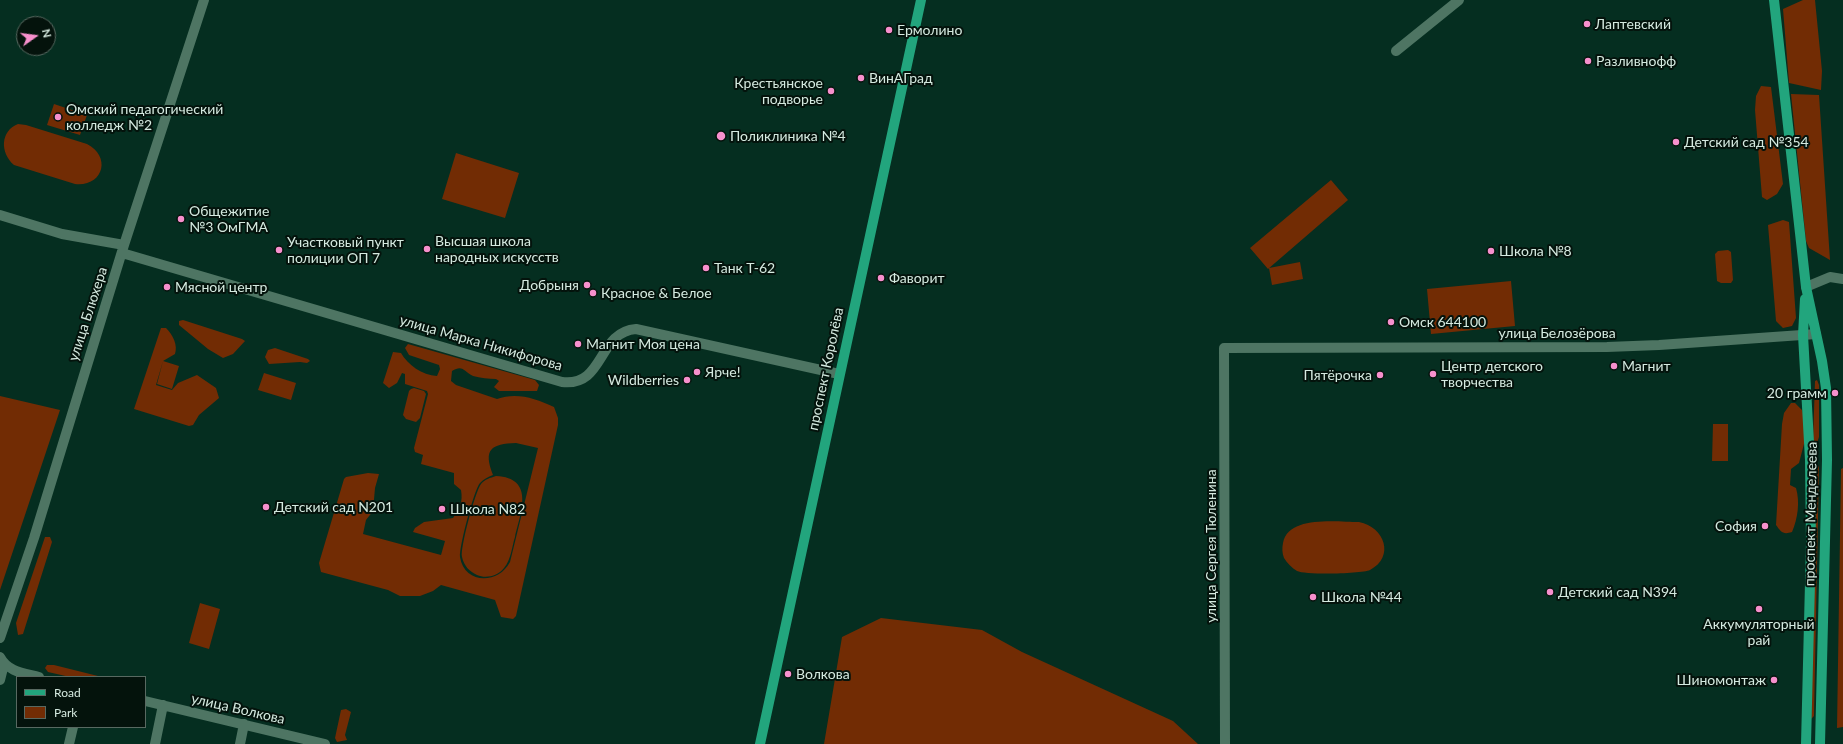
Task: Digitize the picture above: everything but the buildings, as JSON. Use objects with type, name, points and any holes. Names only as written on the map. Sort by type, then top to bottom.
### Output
[{"type":"main road","name":"проспект Королёва","points":[[760,744],[921,0]]},
{"type":"main road","name":"проспект Менделеева","points":[[1774,0],[1806,287],[1822,361],[1827,414],[1820,744]]},
{"type":"main road","name":"проспект Менделеева","points":[[1806,287],[1803,335],[1810,460],[1811,542],[1806,744]]},
{"type":"main road","points":[[1807,732],[1821,732]]},
{"type":"street","name":"улица Блюхера","points":[[0,638],[4,613],[34,538],[123,249],[204,0]]},
{"type":"street","points":[[1396,50],[1459,0]]},
{"type":"street","name":"улица Марка Никифорова","points":[[0,215],[62,234],[123,249],[562,382],[574,382],[588,374],[596,367],[610,342],[626,331],[636,329],[839,374]]},
{"type":"street","points":[[1806,287],[1830,277],[1843,279]]},
{"type":"street","name":"улица Белозёрова","points":[[1224,348],[1607,347],[1659,345],[1816,334]]},
{"type":"street","name":"улица Сергея Тюленина","points":[[1224,348],[1225,744]]},
{"type":"street","points":[[1,670],[12,670],[35,676]]},
{"type":"street","name":"улица Волкова","points":[[146,701],[320,743]]},
{"type":"street","points":[[155,744],[163,705]]},
{"type":"street","points":[[240,744],[244,724]]},
{"type":"street","points":[[69,744],[73,728]]},
{"type":"green space","points":[[1803,0],[1815,0],[1822,71],[1821,90],[1789,83],[1783,9]]},
{"type":"green space","points":[[1761,86],[1771,87],[1783,184],[1777,194],[1767,200],[1762,197],[1755,110],[1756,96]]},
{"type":"green space","points":[[1791,94],[1819,95],[1830,260],[1809,248],[1806,241]]},
{"type":"green space","points":[[54,104],[87,115],[80,135],[47,125]]},
{"type":"green space","points":[[18,124],[26,125],[87,144],[100,156],[102,163],[98,176],[85,184],[75,184],[14,165],[6,155],[4,143],[8,132],[12,127]]},
{"type":"green space","points":[[456,153],[519,173],[505,218],[442,199]]},
{"type":"green space","points":[[1331,180],[1348,200],[1268,269],[1250,248]]},
{"type":"green space","points":[[1783,220],[1789,222],[1796,318],[1792,326],[1783,328],[1776,321],[1768,225]]},
{"type":"green space","points":[[1728,250],[1731,252],[1733,280],[1731,283],[1721,283],[1717,281],[1715,254],[1718,251]]},
{"type":"green space","points":[[1300,262],[1303,279],[1272,285],[1269,268]]},
{"type":"green space","points":[[1511,281],[1515,326],[1431,334],[1427,289]]},
{"type":"green space","points":[[183,320],[245,341],[233,354],[223,358],[208,349],[179,325],[179,321]]},
{"type":"green space","points":[[161,328],[166,328],[171,334],[176,351],[175,354],[163,361],[156,385],[172,390],[178,383],[197,375],[216,388],[219,398],[199,415],[193,425],[189,426],[134,409]]},
{"type":"green space","points":[[408,344],[535,380],[539,385],[537,391],[499,391],[494,387],[499,381],[496,379],[473,376],[459,368],[452,371],[451,381],[456,385],[497,399],[511,396],[526,397],[554,407],[558,418],[558,425],[516,616],[513,619],[501,617],[495,600],[441,585],[433,591],[420,596],[400,596],[388,590],[321,572],[319,563],[344,479],[346,477],[368,473],[379,474],[375,488],[373,511],[366,520],[363,534],[441,555],[445,541],[413,532],[415,528],[424,522],[453,518],[460,505],[462,498],[461,490],[454,484],[454,473],[421,464],[423,455],[415,452],[414,448],[428,394],[427,391],[405,384],[405,374],[402,373],[397,383],[389,388],[383,383],[393,352],[401,353],[407,362],[416,369],[426,374],[437,376],[440,369],[439,365],[409,355],[405,348]],"holes":[[[516,443],[538,448],[510,562],[498,575],[490,578],[474,577],[463,566],[460,551],[467,519],[477,488],[483,480],[493,475],[490,466],[489,454],[495,447],[507,444]]]},
{"type":"green space","points":[[275,348],[310,361],[307,363],[269,364],[265,357],[268,350]]},
{"type":"green space","points":[[163,361],[179,366],[172,389],[157,384]]},
{"type":"green space","points":[[264,373],[296,383],[291,400],[258,390]]},
{"type":"green space","points":[[1817,380],[1819,385],[1819,437],[1817,443],[1813,441],[1815,381]]},
{"type":"green space","points":[[414,388],[424,391],[426,394],[420,418],[416,422],[406,419],[403,415],[409,391]]},
{"type":"green space","points":[[0,396],[60,410],[0,590]]},
{"type":"green space","points":[[1791,403],[1795,403],[1802,410],[1805,420],[1804,444],[1799,463],[1791,469],[1790,485],[1796,488],[1797,493],[1798,504],[1796,521],[1792,532],[1784,533],[1776,525],[1782,424],[1784,413]]},
{"type":"green space","points":[[1713,424],[1728,424],[1728,461],[1712,461]]},
{"type":"green space","points":[[1817,464],[1819,467],[1814,716],[1811,719],[1815,466]]},
{"type":"green space","points":[[1843,468],[1843,727],[1837,728],[1841,469]]},
{"type":"green space","points":[[496,476],[508,478],[516,483],[521,490],[522,507],[511,553],[506,565],[499,573],[484,577],[477,575],[467,568],[462,557],[463,543],[468,520],[478,489],[484,481]]},
{"type":"green space","points":[[1315,522],[1359,522],[1368,525],[1375,530],[1384,543],[1382,558],[1378,564],[1370,570],[1345,573],[1302,572],[1293,568],[1284,558],[1282,550],[1283,543],[1287,534],[1294,528],[1303,524]]},
{"type":"green space","points":[[45,537],[50,537],[52,542],[23,634],[18,635],[16,623]]},
{"type":"green space","points":[[200,603],[220,609],[209,649],[189,643]]},
{"type":"green space","points":[[881,618],[982,630],[1022,652],[1173,721],[1198,744],[824,744],[842,637]]},
{"type":"green space","points":[[47,665],[54,665],[98,676],[66,676],[48,672],[45,668]]},
{"type":"green space","points":[[346,709],[351,712],[345,735],[347,740],[337,742],[335,738],[341,710]]},
{"type":"place","name":"Лаптевский","points":[[1587,24]]},
{"type":"place","name":"Ермолино","points":[[889,30]]},
{"type":"place","name":"Разливнофф","points":[[1588,61]]},
{"type":"place","name":"ВинАГрад","points":[[861,78]]},
{"type":"place","name":"Крестьянское подворье","points":[[831,91]]},
{"type":"place","name":"Омский педагогический колледж №2","points":[[58,117]]},
{"type":"place","name":"Поликлиника №4","points":[[721,136]]},
{"type":"place","name":"Детский сад №354","points":[[1676,142]]},
{"type":"place","name":"Общежитие №3 ОмГМА","points":[[181,219]]},
{"type":"place","name":"Высшая школа народных искусств","points":[[427,249]]},
{"type":"place","name":"Участковый пункт полиции ОП 7","points":[[279,250]]},
{"type":"place","name":"Школа №8","points":[[1491,251]]},
{"type":"place","name":"Танк Т-62","points":[[706,268]]},
{"type":"place","name":"Фаворит","points":[[881,278]]},
{"type":"place","name":"Добрыня","points":[[587,285]]},
{"type":"place","name":"Мясной центр","points":[[167,287]]},
{"type":"place","name":"Красное & Белое","points":[[593,293]]},
{"type":"place","name":"Омск 644100","points":[[1391,322]]},
{"type":"place","name":"Магнит Моя цена","points":[[578,344]]},
{"type":"place","name":"Магнит","points":[[1614,366]]},
{"type":"place","name":"Ярче!","points":[[697,372]]},
{"type":"place","name":"Центр детского творчества","points":[[1433,374]]},
{"type":"place","name":"Пятёрочка","points":[[1380,375]]},
{"type":"place","name":"Wildberries","points":[[687,380]]},
{"type":"place","name":"20 грамм","points":[[1835,393]]},
{"type":"place","name":"Детский сад N201","points":[[266,507]]},
{"type":"place","name":"Школа N82","points":[[442,509]]},
{"type":"place","name":"София","points":[[1765,526]]},
{"type":"place","name":"Детский сад N394","points":[[1550,592]]},
{"type":"place","name":"Школа №44","points":[[1313,597]]},
{"type":"place","name":"Аккумуляторный рай","points":[[1759,609]]},
{"type":"place","name":"Волкова","points":[[788,674]]},
{"type":"place","name":"Шиномонтаж","points":[[1774,680]]}]
